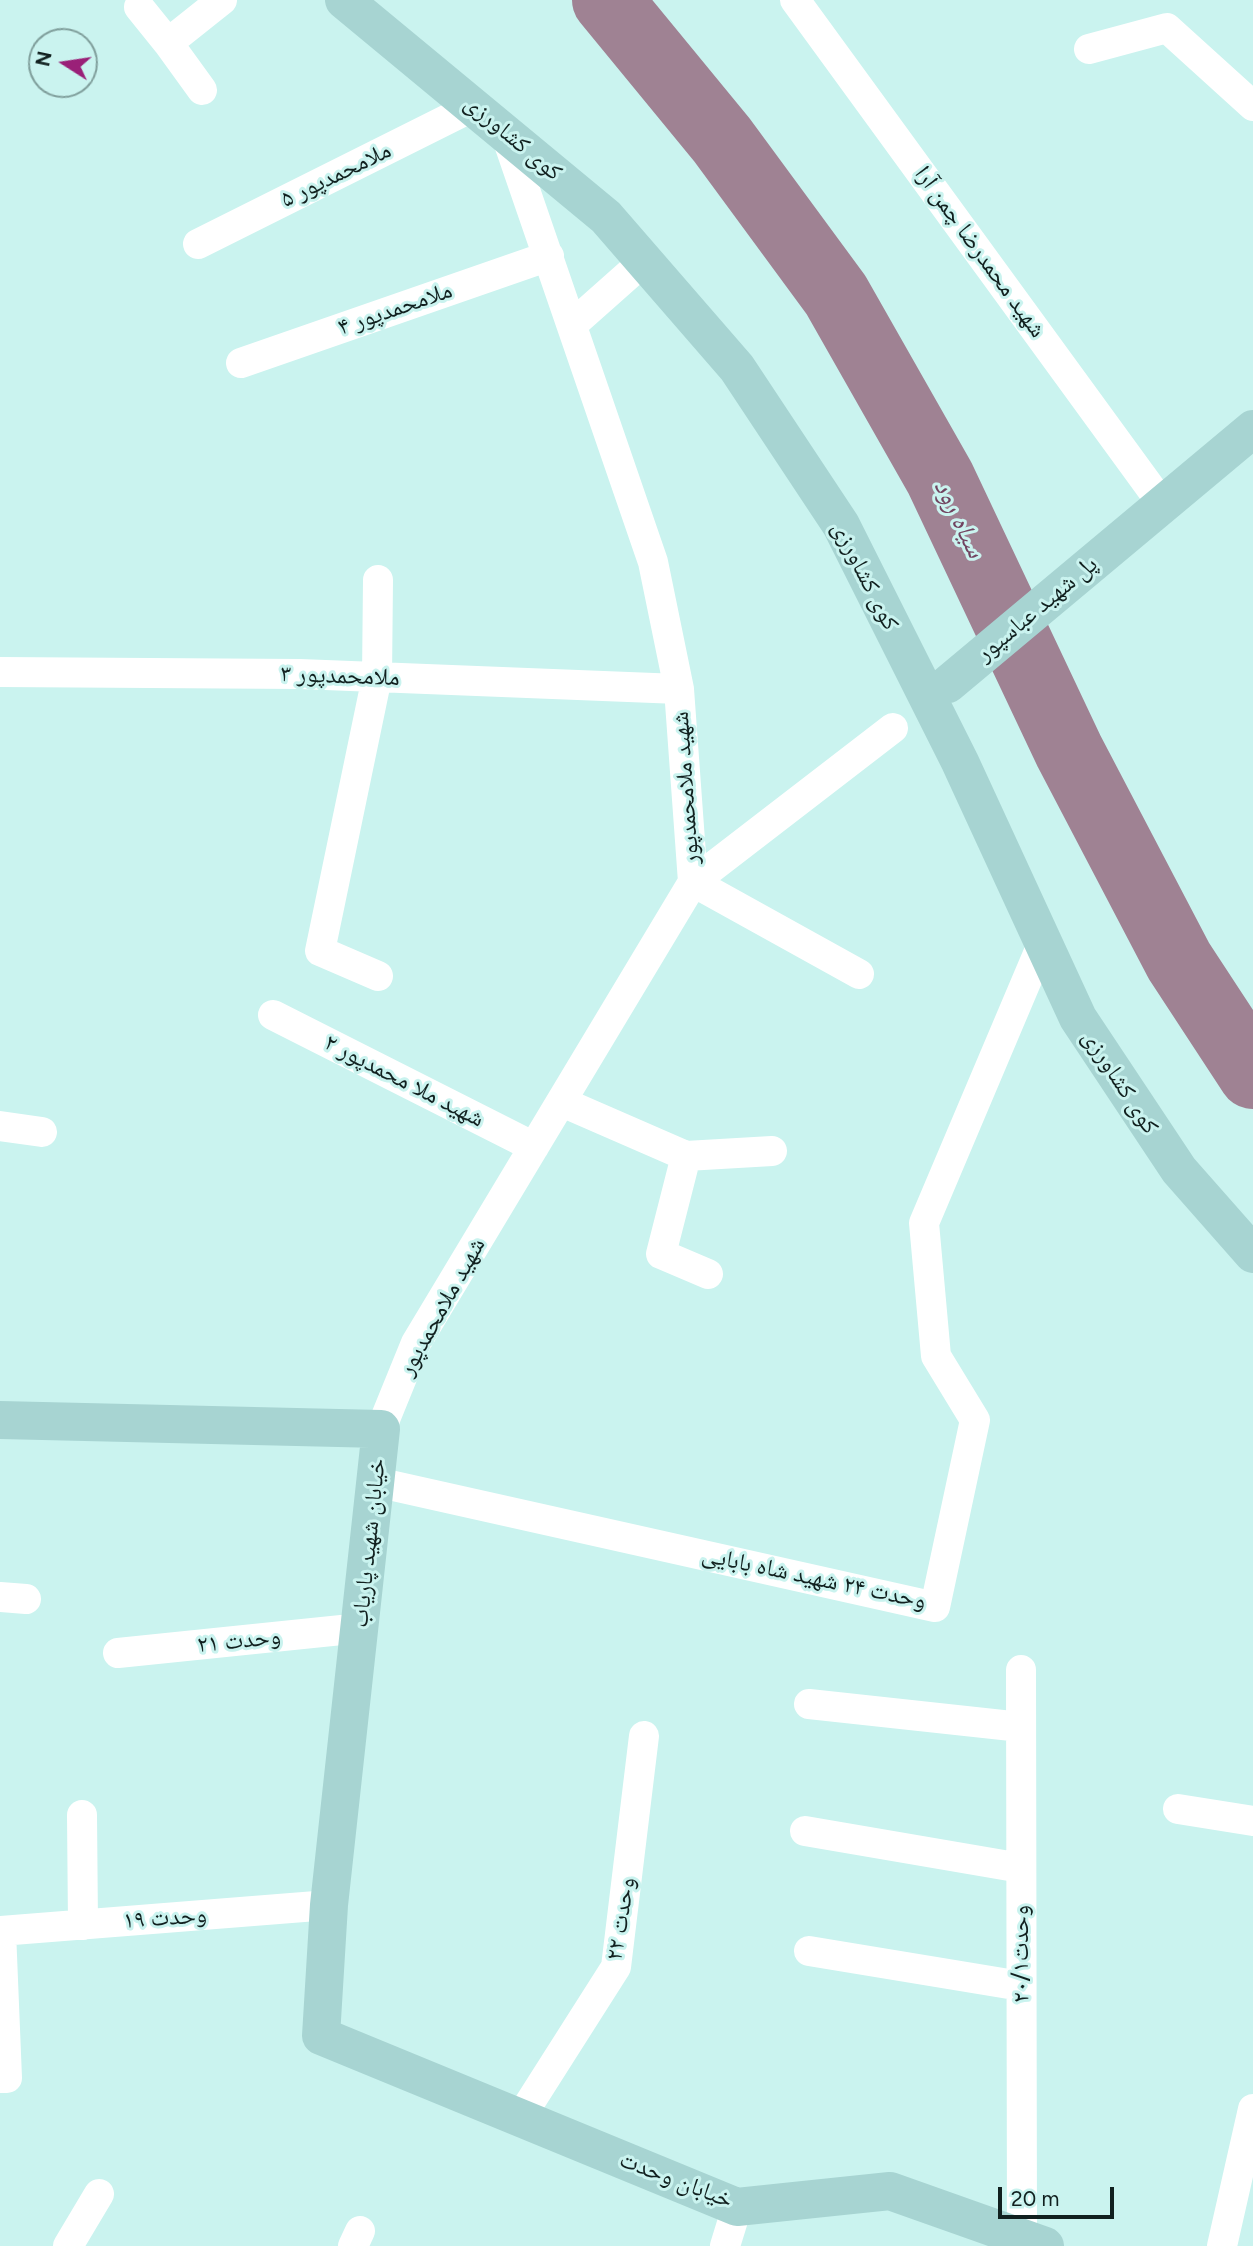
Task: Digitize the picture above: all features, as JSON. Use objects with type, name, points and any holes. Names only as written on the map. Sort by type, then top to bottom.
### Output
[{"type":"street","points":[[168,43],[222,0]]},
{"type":"street","name":"کوی کشاورزی","points":[[344,0],[606,217],[737,368],[841,525],[938,691],[960,762],[1078,1018],[1179,1170],[1253,1254]]},
{"type":"street","name":"شهید محمدرضا چمن آرا","points":[[795,0],[1163,505]]},
{"type":"street","points":[[139,7],[202,89]]},
{"type":"street","points":[[1089,49],[1167,28],[1253,106]]},
{"type":"street","name":"ملامحمدپور ۵","points":[[198,244],[474,106]]},
{"type":"street","name":"شهید ملامحمدپور","points":[[381,1429],[416,1343],[694,882],[679,689],[653,562],[505,132]]},
{"type":"street","name":"ملامحمدپور ۴","points":[[241,363],[549,256]]},
{"type":"street","points":[[573,324],[644,261]]},
{"type":"street","name":"پل شهید عباسپور","points":[[938,691],[1253,429]]},
{"type":"street","points":[[378,580],[377,677],[320,951],[378,976]]},
{"type":"street","name":"ملامحمدپور ۳","points":[[0,672],[300,674],[679,689]]},
{"type":"street","points":[[859,974],[694,882],[893,728]]},
{"type":"street","name":"وحدت ۲۴ شهید شاه بابایی","points":[[376,1482],[935,1607],[975,1420],[936,1356],[924,1223],[1043,942]]},
{"type":"street","name":"شهید ملا محمدپور ۲","points":[[273,1015],[534,1147]]},
{"type":"street","points":[[562,1102],[686,1156],[772,1151]]},
{"type":"street","points":[[0,1126],[42,1132]]},
{"type":"street","points":[[686,1156],[662,1254],[708,1274]]},
{"type":"street","name":"خیابان شهید پاریاب","points":[[0,1420],[381,1429],[330,1905],[321,2036]]},
{"type":"street","name":"وحدت ۲۱","points":[[118,1653],[361,1628]]},
{"type":"street","name":"وحدت۲۰/۱","points":[[1021,1670],[1021,1986],[1033,2242]]},
{"type":"street","points":[[809,1704],[1021,1727]]},
{"type":"street","name":"وحدت ۲۲","points":[[520,2118],[616,1967],[644,1736]]},
{"type":"street","points":[[1178,1809],[1253,1821]]},
{"type":"street","points":[[82,1815],[83,1925]]},
{"type":"street","points":[[805,1831],[1021,1868]]},
{"type":"street","name":"وحدت ۱۹","points":[[0,1931],[330,1905]]},
{"type":"street","points":[[0,1931],[7,2078],[0,2078]]},
{"type":"street","points":[[808,1951],[1021,1986]]},
{"type":"street","name":"خیابان وحدت","points":[[321,2036],[737,2207],[890,2191],[1033,2242]]},
{"type":"street","points":[[1222,2246],[1249,2143],[1253,2109]]},
{"type":"street","points":[[68,2246],[99,2194]]},
{"type":"street","points":[[725,2246],[737,2207]]},
{"type":"waterway","name":"سیاه رود","points":[[607,0],[722,140],[836,295],[940,478],[1069,751],[1179,961],[1253,1074]]}]
